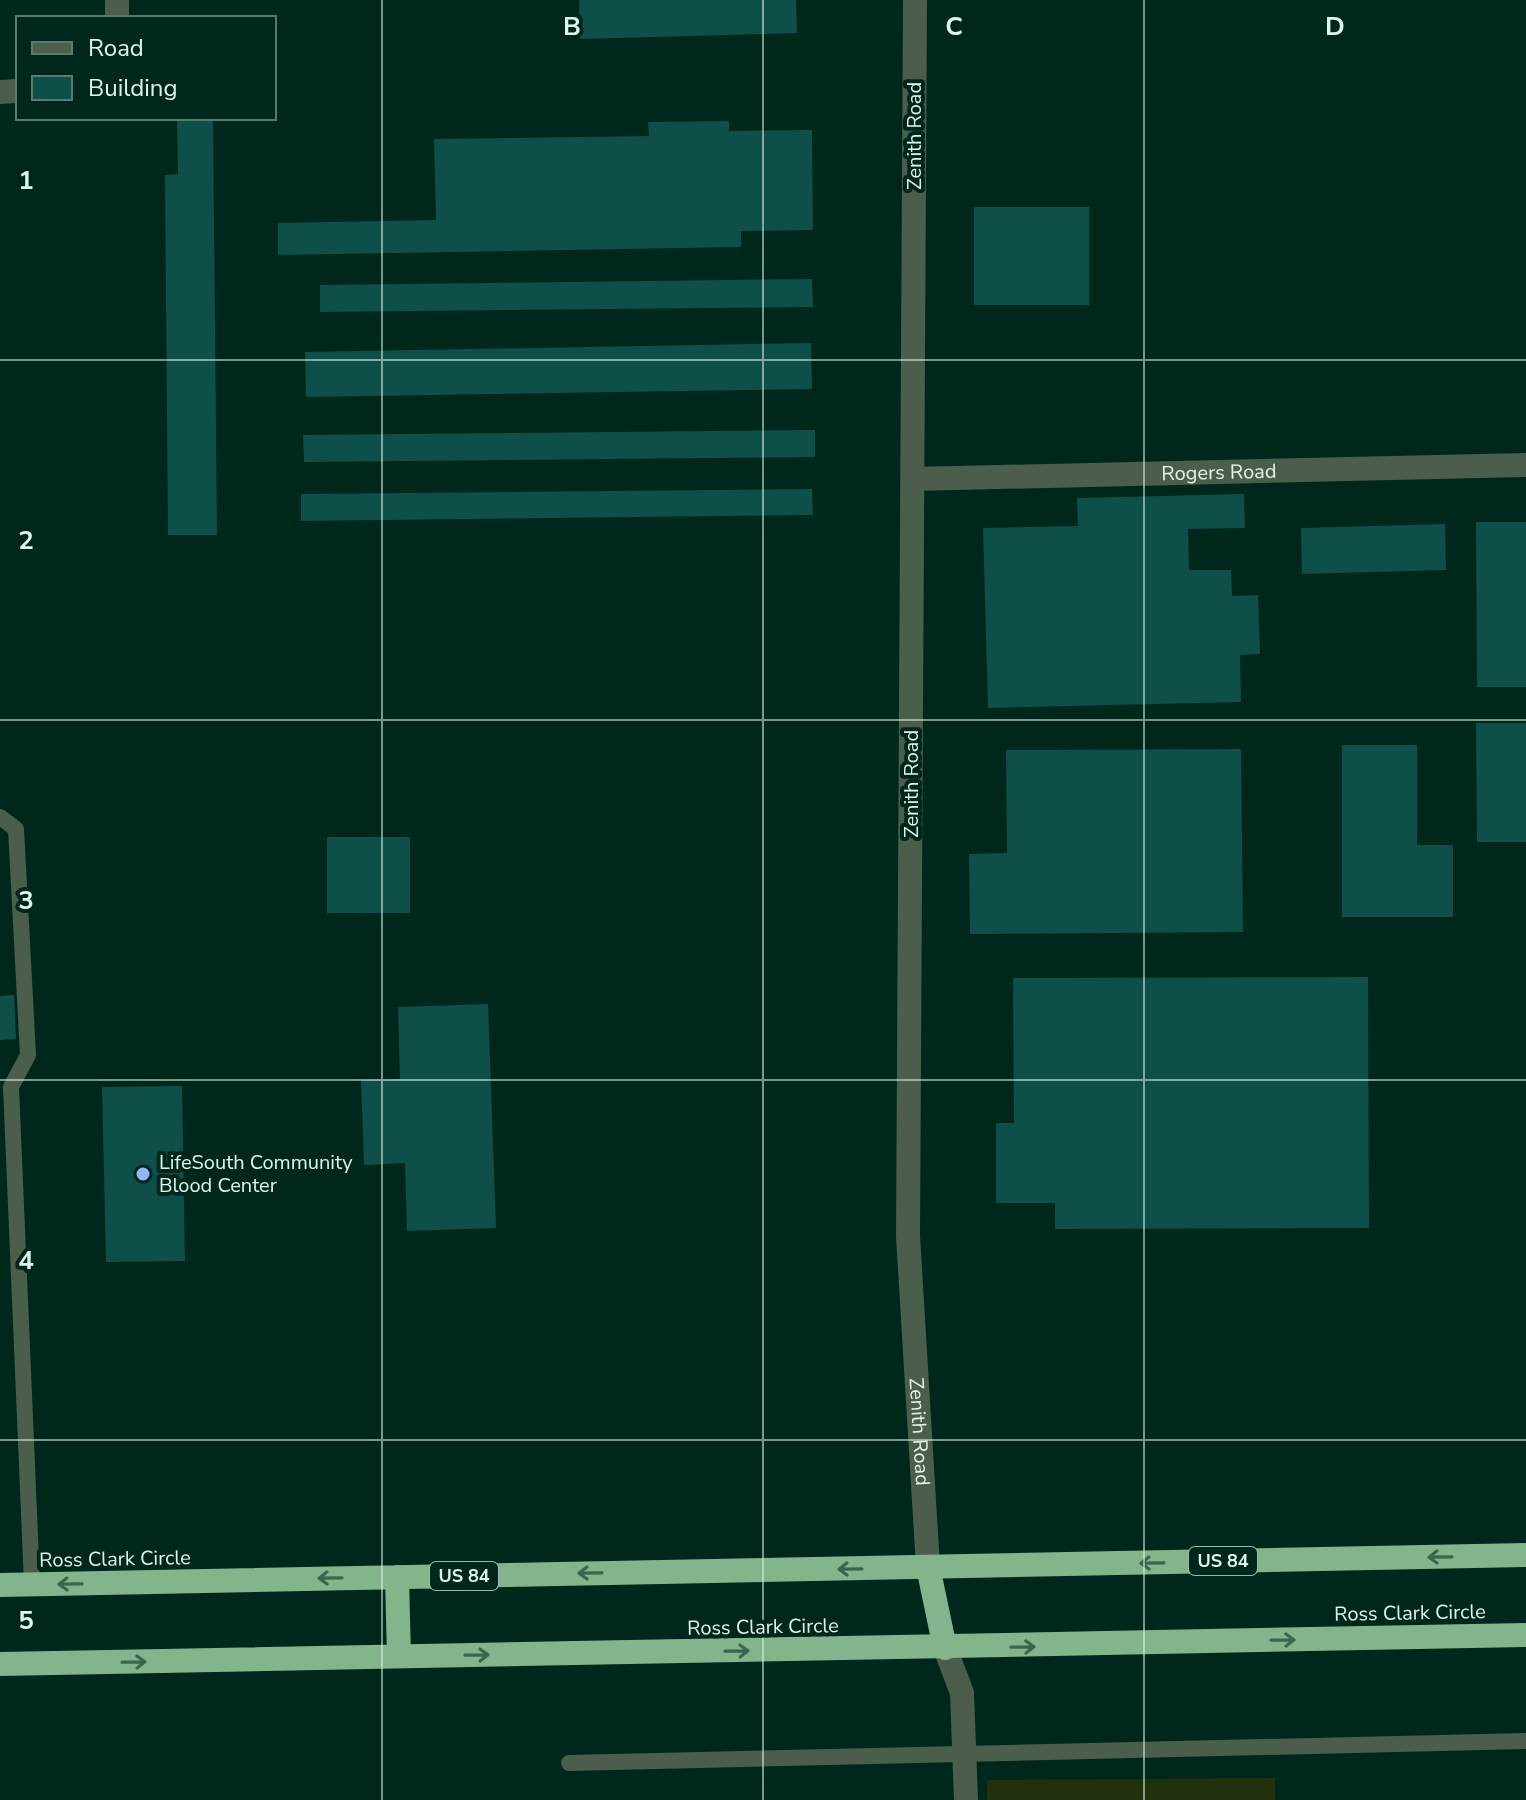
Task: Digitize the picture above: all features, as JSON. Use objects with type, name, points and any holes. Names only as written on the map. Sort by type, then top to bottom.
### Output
[{"type":"highway","name":"Ross Clark Circle","points":[[0,1585],[1526,1555]]},
{"type":"highway","points":[[928,1567],[945,1648]]},
{"type":"highway","points":[[397,1577],[399,1656]]},
{"type":"highway","name":"Ross Clark Circle","points":[[0,1664],[1526,1635]]},
{"type":"street","name":"Zenith Road","points":[[915,0],[908,1236],[928,1567]]},
{"type":"street","name":"Rogers Road","points":[[913,479],[1526,465]]},
{"type":"street","points":[[945,1648],[962,1693],[966,1800]]},
{"type":"lane","points":[[0,817],[16,829],[28,1055],[11,1087],[32,1584]]},
{"type":"lane","points":[[569,1763],[1526,1741]]},
{"type":"green space","points":[[1275,1778],[1275,1800],[987,1800],[987,1780]]},
{"type":"building","points":[[579,0],[796,0],[797,33],[580,39]]},
{"type":"building","points":[[177,120],[213,120],[217,535],[168,535],[165,175],[178,174]]},
{"type":"building","points":[[729,121],[729,131],[812,130],[813,230],[741,231],[741,247],[278,255],[278,223],[436,220],[434,139],[649,136],[648,122]]},
{"type":"building","points":[[974,207],[1089,207],[1089,305],[974,305]]},
{"type":"building","points":[[812,279],[813,307],[320,312],[320,285]]},
{"type":"building","points":[[811,343],[812,389],[306,397],[305,352]]},
{"type":"building","points":[[815,430],[815,457],[304,462],[303,435]]},
{"type":"building","points":[[812,489],[813,515],[301,521],[301,494]]},
{"type":"building","points":[[1244,494],[1245,528],[1188,529],[1189,570],[1231,570],[1232,596],[1258,595],[1260,654],[1240,655],[1241,702],[988,708],[983,528],[1078,526],[1077,498]]},
{"type":"building","points":[[1476,522],[1526,522],[1526,687],[1477,687]]},
{"type":"building","points":[[1445,524],[1446,570],[1302,574],[1301,528]]},
{"type":"building","points":[[1476,723],[1526,723],[1526,842],[1477,842]]},
{"type":"building","points":[[1342,745],[1417,745],[1417,845],[1453,845],[1453,917],[1342,917]]},
{"type":"building","points":[[1241,749],[1243,932],[970,934],[969,854],[1007,853],[1006,750]]},
{"type":"building","points":[[327,837],[410,837],[410,913],[327,913]]},
{"type":"building","points":[[1368,977],[1369,1228],[1055,1229],[1055,1203],[996,1203],[996,1123],[1014,1123],[1013,978]]},
{"type":"building","points":[[14,995],[16,1039],[0,1040],[0,996]]},
{"type":"building","points":[[488,1004],[496,1228],[407,1231],[405,1163],[364,1165],[361,1080],[400,1079],[398,1007]]},
{"type":"building","name":"LifeSouth Community Blood Center","points":[[182,1086],[185,1261],[106,1262],[102,1087]]},
{"type":"place","name":"LifeSouth Community Blood Center","points":[[143,1174]]}]
